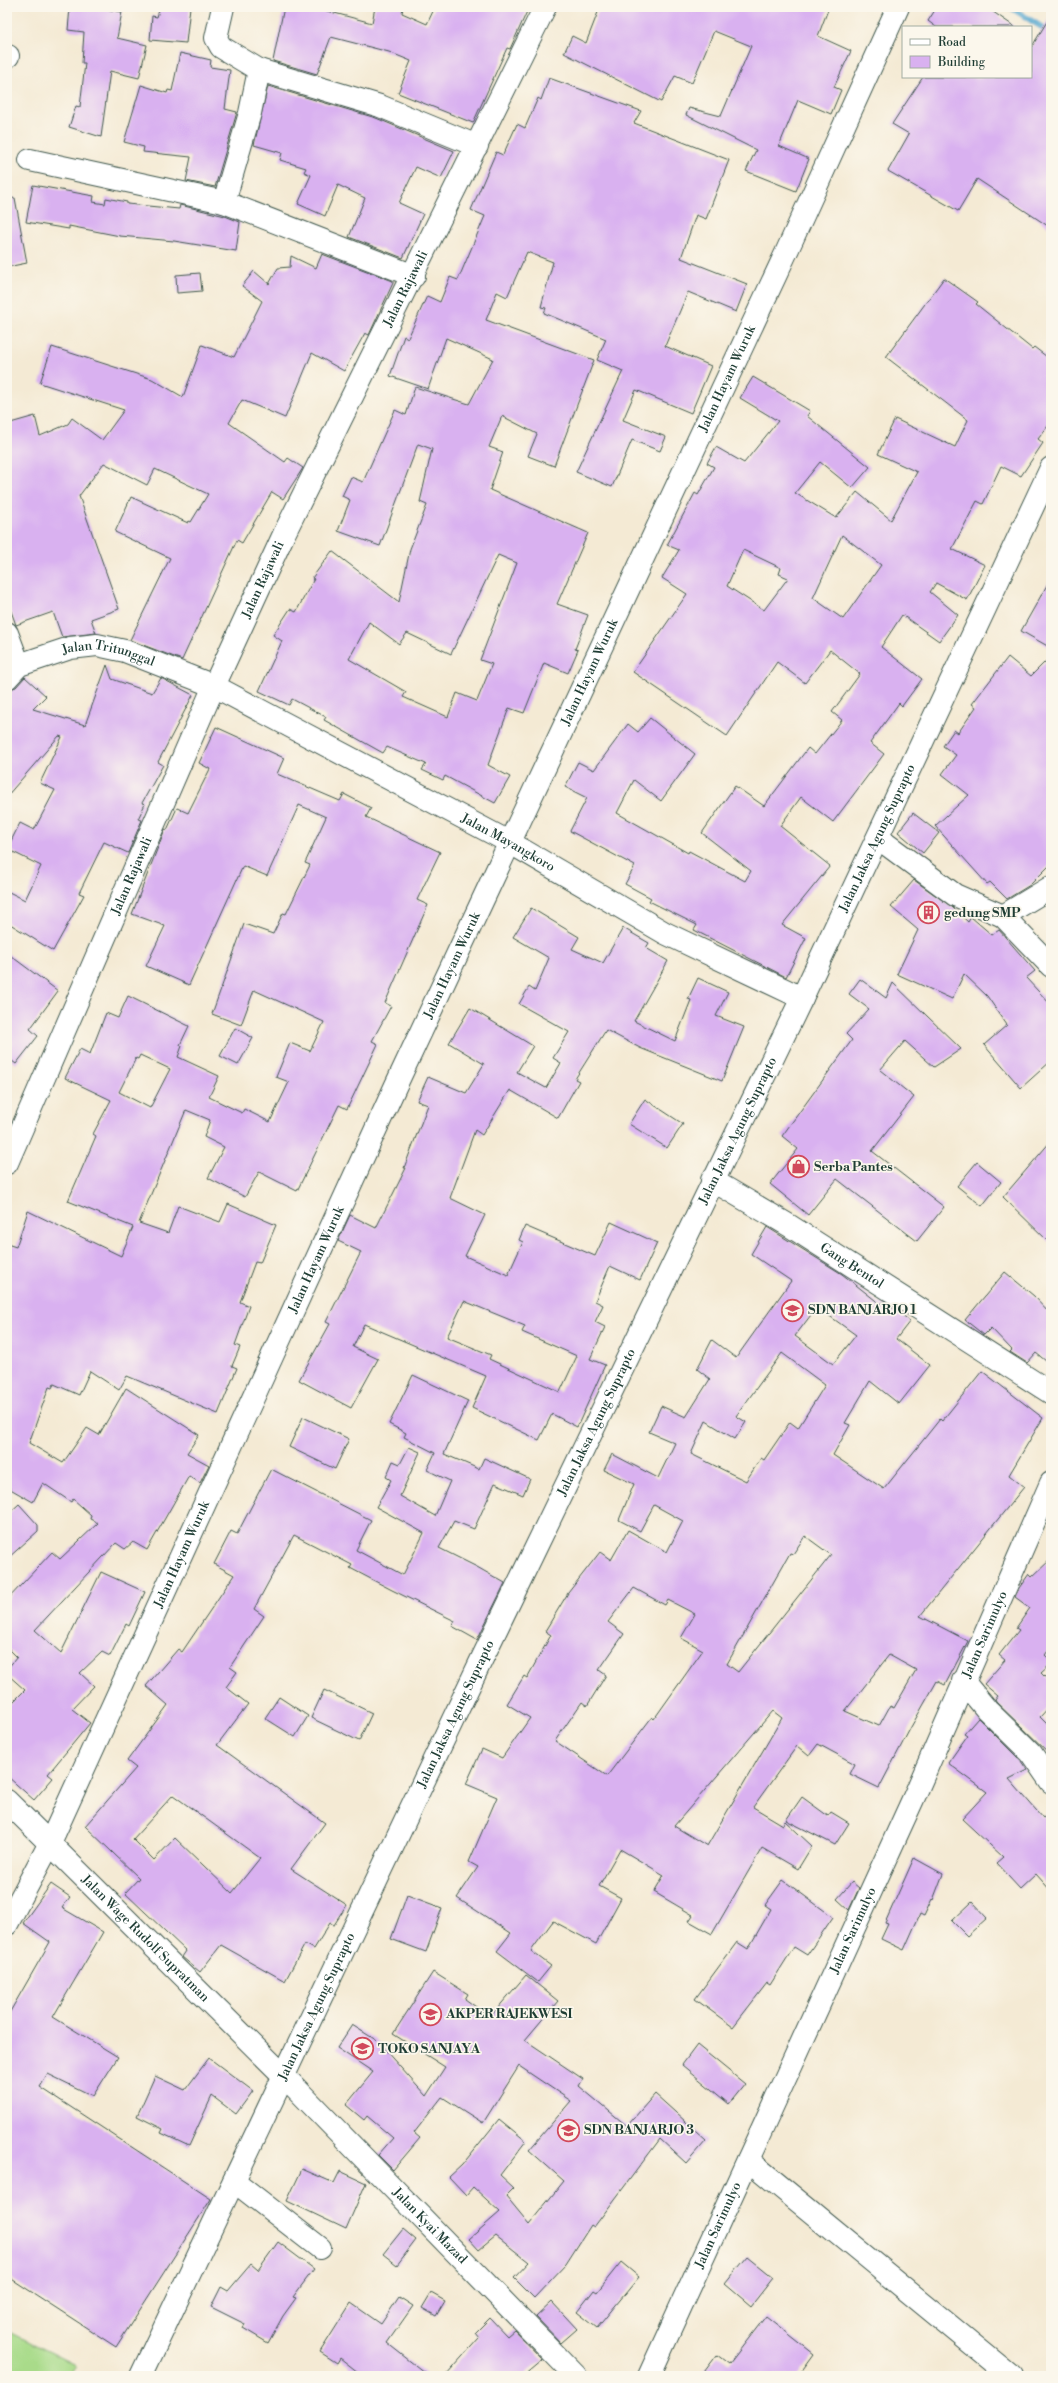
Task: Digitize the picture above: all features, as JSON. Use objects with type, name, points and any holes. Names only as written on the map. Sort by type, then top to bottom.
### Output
[{"type":"street","points":[[223,7],[216,38],[217,42],[221,47],[259,70],[380,106],[477,146]]},
{"type":"street","name":"Jalan Rajawali","points":[[7,1164],[214,686],[284,534],[414,276],[545,7]]},
{"type":"street","name":"Jalan Hayam Wuruk","points":[[7,1924],[49,1845],[509,842],[786,253],[898,7]]},
{"type":"street","points":[[224,202],[250,113],[259,70]]},
{"type":"street","points":[[30,160],[224,202],[414,276]]},
{"type":"street","name":"Jalan Jaksa Agung Suprapto","points":[[141,2376],[436,1753],[712,1180],[802,998],[1051,468]]},
{"type":"street","points":[[7,633],[13,672]]},
{"type":"street","name":"Jalan Tritunggal","points":[[13,672],[70,648],[97,645],[125,650],[214,686]]},
{"type":"street","name":"Jalan Mayangkoro","points":[[214,686],[509,842],[666,932],[802,998]]},
{"type":"street","points":[[878,838],[956,895],[1003,916],[1051,966]]},
{"type":"street","points":[[1003,916],[1051,887]]},
{"type":"street","name":"Gang Bentol","points":[[712,1180],[790,1226],[1051,1393]]},
{"type":"street","name":"Jalan Sarimulyo","points":[[649,2376],[914,1797],[963,1681],[1051,1483]]},
{"type":"street","points":[[963,1681],[987,1710],[1031,1753],[1051,1782]]},
{"type":"street","name":"Jalan Wage Rudolf Supratman","points":[[7,1801],[49,1845],[284,2076]]},
{"type":"street","name":"Jalan Kyai Mazad","points":[[284,2076],[576,2376]]},
{"type":"street","points":[[748,2160],[1011,2376]]},
{"type":"street","points":[[234,2182],[320,2248]]},
{"type":"green space","points":[[10,2332],[76,2365],[70,2376],[19,2376],[7,2370],[7,2338]]},
{"type":"building","points":[[70,7],[94,7],[122,12],[117,38],[147,45],[139,78],[110,71],[101,137],[69,127],[76,106],[80,107],[85,63],[82,63],[84,32],[68,30]]},
{"type":"building","points":[[160,7],[190,7],[186,43],[150,40],[152,16],[157,17]]},
{"type":"building","points":[[284,7],[312,7],[372,23],[375,7],[403,7],[402,13],[427,24],[435,7],[529,7],[510,49],[507,48],[473,123],[398,93],[411,61],[389,52],[331,37],[317,74],[273,61]]},
{"type":"building","points":[[600,7],[829,7],[818,36],[851,51],[834,87],[841,90],[831,114],[798,100],[779,146],[809,159],[796,191],[746,171],[756,150],[686,115],[689,108],[721,116],[751,46],[714,31],[692,83],[675,76],[661,102],[564,53],[572,36],[586,43]]},
{"type":"building","points":[[937,7],[986,7],[1014,26],[935,26],[928,21]]},
{"type":"building","points":[[1051,15],[1051,228],[977,179],[958,211],[888,171],[909,134],[892,124],[922,78],[1032,78],[1032,46]]},
{"type":"building","points":[[180,53],[211,60],[210,67],[230,70],[225,109],[237,112],[215,187],[186,181],[191,157],[143,152],[144,147],[124,142],[141,85],[167,93],[168,90],[172,91]]},
{"type":"building","points":[[549,78],[641,111],[634,123],[729,160],[706,219],[696,215],[681,258],[747,284],[736,312],[688,292],[665,346],[711,366],[691,413],[636,390],[623,420],[666,437],[660,451],[632,440],[612,487],[576,472],[623,371],[597,360],[606,339],[544,313],[546,308],[541,307],[553,262],[527,252],[507,297],[497,292],[486,320],[594,360],[554,466],[528,456],[537,434],[502,416],[489,447],[503,452],[490,490],[588,533],[557,604],[588,615],[575,649],[578,650],[568,673],[544,663],[524,713],[509,708],[488,765],[510,777],[495,803],[445,776],[443,780],[422,770],[426,764],[387,747],[383,753],[324,720],[326,717],[292,699],[289,705],[259,691],[282,641],[273,635],[290,609],[296,612],[314,579],[312,578],[332,551],[399,602],[410,549],[427,505],[420,502],[432,449],[418,444],[380,546],[338,531],[350,500],[342,496],[351,477],[363,482],[395,410],[406,415],[415,387],[469,404],[493,359],[446,338],[428,389],[390,376],[404,336],[408,338],[427,296],[440,302],[450,277],[458,280],[485,216],[471,210],[496,152],[503,155],[517,124],[525,128],[538,98],[541,100]],"holes":[[[498,555],[517,563],[480,660],[492,664],[477,701],[457,693],[448,717],[403,697],[406,692],[349,659],[369,622],[399,644],[407,633],[451,654]]]},
{"type":"building","points":[[268,86],[376,118],[454,151],[441,178],[416,167],[399,203],[423,214],[403,258],[349,237],[365,198],[338,185],[325,216],[298,204],[311,175],[304,172],[306,168],[280,160],[282,153],[254,145]]},
{"type":"building","points":[[33,185],[94,196],[93,202],[105,204],[106,198],[127,202],[127,204],[179,209],[180,205],[225,216],[240,222],[236,251],[174,241],[120,236],[69,226],[69,229],[26,222]]},
{"type":"building","points":[[15,198],[27,263],[7,267],[7,199]]},
{"type":"building","points":[[322,254],[393,281],[393,283],[369,335],[365,333],[344,371],[312,353],[285,418],[242,400],[229,423],[285,462],[288,458],[303,468],[283,499],[272,492],[242,543],[237,540],[182,660],[130,640],[170,558],[115,532],[131,497],[188,523],[189,521],[191,522],[208,494],[155,469],[147,485],[104,463],[79,496],[119,609],[91,619],[96,633],[62,637],[53,612],[16,625],[7,600],[7,424],[35,416],[40,436],[68,424],[72,418],[102,440],[124,410],[40,383],[52,347],[152,379],[183,397],[202,345],[234,357],[262,301],[242,286],[254,271],[269,284],[278,268],[290,267],[291,256],[316,268]]},
{"type":"building","points":[[200,273],[202,291],[177,293],[176,275]]},
{"type":"building","points":[[944,278],[978,302],[976,304],[1032,349],[1034,347],[1051,360],[1051,422],[1038,439],[1043,443],[1021,476],[1001,466],[983,504],[977,501],[952,549],[985,565],[967,600],[936,583],[930,592],[958,615],[939,641],[902,615],[881,647],[922,679],[902,706],[899,703],[870,743],[884,754],[833,822],[801,797],[780,826],[830,866],[782,925],[806,938],[786,977],[694,930],[697,925],[649,901],[651,898],[625,884],[635,866],[570,831],[587,798],[565,787],[578,762],[594,770],[628,724],[638,732],[650,718],[695,754],[661,801],[634,780],[617,813],[688,853],[689,851],[745,881],[751,871],[702,833],[735,786],[764,806],[808,748],[815,754],[842,720],[832,712],[860,674],[830,650],[805,683],[777,662],[727,736],[633,672],[687,594],[662,578],[679,550],[667,545],[695,493],[698,495],[714,467],[707,463],[716,447],[744,463],[778,421],[740,398],[753,377],[810,411],[807,416],[870,467],[852,488],[820,462],[795,493],[836,518],[857,492],[891,520],[917,472],[878,454],[895,419],[955,447],[968,420],[886,357]],"holes":[[[842,535],[881,565],[843,619],[813,598]],[[743,550],[781,568],[779,574],[788,578],[764,610],[727,586]]]},
{"type":"building","points":[[1051,578],[1051,648],[1021,631]]},
{"type":"building","points":[[1051,656],[1051,864],[1030,885],[1007,899],[990,882],[987,884],[935,826],[969,795],[942,774],[956,755],[943,746],[954,730],[958,733],[976,707],[972,704],[1008,657],[1031,676]]},
{"type":"building","points":[[107,665],[112,679],[152,693],[161,678],[193,695],[158,762],[163,765],[142,803],[145,804],[138,819],[142,820],[128,853],[104,842],[79,893],[84,895],[53,951],[7,922],[7,891],[25,900],[41,866],[7,849],[20,823],[34,830],[55,790],[40,783],[62,737],[59,736],[7,796],[7,690],[16,687],[25,677],[46,696],[33,709],[85,725]]},
{"type":"building","points":[[216,727],[284,758],[277,774],[340,801],[344,794],[371,808],[366,817],[440,852],[417,900],[428,905],[385,1003],[391,1006],[372,1041],[378,1044],[347,1109],[339,1105],[297,1191],[259,1172],[245,1197],[208,1178],[224,1147],[204,1137],[210,1120],[186,1110],[139,1223],[168,1233],[178,1206],[220,1222],[228,1204],[276,1225],[260,1263],[255,1262],[240,1302],[249,1306],[235,1345],[240,1347],[232,1366],[237,1368],[218,1414],[127,1376],[119,1390],[90,1371],[79,1395],[54,1384],[52,1388],[49,1387],[29,1443],[63,1463],[87,1428],[99,1435],[126,1388],[199,1435],[187,1453],[209,1465],[200,1483],[189,1476],[147,1550],[133,1542],[125,1549],[116,1543],[35,1630],[61,1653],[101,1572],[145,1592],[129,1626],[126,1624],[110,1656],[102,1652],[80,1673],[94,1686],[72,1709],[90,1723],[48,1774],[53,1778],[34,1800],[7,1776],[7,1708],[25,1690],[7,1674],[7,1669],[17,1657],[7,1647],[7,1600],[52,1552],[60,1559],[98,1523],[90,1519],[91,1515],[73,1499],[71,1502],[43,1483],[33,1502],[7,1487],[7,1244],[16,1247],[28,1211],[121,1256],[133,1227],[68,1201],[96,1136],[93,1134],[111,1100],[65,1078],[80,1049],[90,1054],[106,1013],[118,1018],[128,996],[189,1026],[180,1045],[182,1046],[178,1057],[219,1076],[209,1097],[242,1113],[244,1109],[270,1122],[289,1082],[276,1077],[290,1043],[310,1051],[324,1022],[254,990],[241,1025],[212,1014],[244,924],[273,934],[283,913],[286,914],[310,865],[305,863],[326,817],[299,805],[267,876],[243,866],[189,985],[146,966],[165,926],[132,914],[165,829],[167,830],[177,808],[188,813],[210,769],[199,763]],"holes":[[[140,1055],[170,1069],[150,1108],[119,1092],[136,1058],[138,1059]]]},
{"type":"building","points":[[913,813],[939,833],[923,853],[898,832]]},
{"type":"building","points":[[914,880],[952,907],[968,922],[971,917],[992,935],[999,930],[1035,971],[1026,978],[1051,1005],[1051,1061],[1021,1088],[984,1045],[1007,1025],[987,996],[964,974],[952,999],[897,974],[918,930],[891,907]]},
{"type":"building","points":[[531,908],[579,937],[572,949],[603,963],[623,928],[649,943],[646,948],[668,961],[634,1021],[675,1041],[691,1000],[688,999],[698,978],[728,992],[716,1016],[744,1027],[722,1081],[640,1048],[606,1030],[575,1079],[579,1081],[558,1118],[510,1090],[482,1135],[475,1130],[450,1198],[485,1215],[465,1256],[508,1275],[523,1242],[519,1240],[525,1226],[595,1256],[611,1222],[657,1243],[640,1280],[610,1266],[595,1301],[603,1305],[595,1322],[605,1327],[590,1359],[605,1365],[577,1427],[552,1414],[539,1440],[472,1408],[486,1376],[364,1324],[353,1347],[378,1359],[351,1408],[299,1380],[330,1324],[326,1322],[361,1252],[338,1241],[350,1215],[376,1228],[406,1168],[404,1168],[428,1105],[417,1101],[428,1077],[466,1093],[484,1064],[449,1043],[470,1008],[533,1046],[517,1072],[546,1088],[561,1063],[553,1058],[569,1032],[519,1004],[529,987],[535,991],[549,958],[513,937]],"holes":[[[464,1301],[525,1326],[522,1332],[577,1356],[560,1392],[489,1359],[491,1355],[447,1337]]]},
{"type":"building","points":[[7,953],[58,991],[30,1029],[38,1036],[16,1064],[7,1057]]},
{"type":"building","points":[[860,979],[886,998],[893,983],[961,1049],[934,1067],[905,1041],[880,1070],[914,1097],[872,1151],[944,1207],[917,1241],[837,1179],[808,1215],[770,1184],[798,1149],[782,1136],[852,1040],[846,1034],[869,1009],[849,994]]},
{"type":"building","points":[[235,1028],[253,1038],[238,1065],[220,1056]]},
{"type":"building","points":[[645,1099],[683,1124],[667,1148],[629,1124]]},
{"type":"building","points":[[1051,1141],[1051,1244],[1003,1197]]},
{"type":"building","points":[[977,1162],[1001,1182],[982,1206],[957,1186]]},
{"type":"building","points":[[767,1227],[842,1274],[880,1304],[884,1301],[910,1321],[896,1339],[930,1365],[899,1404],[870,1381],[845,1423],[850,1425],[833,1455],[884,1489],[940,1419],[942,1421],[982,1371],[1043,1418],[1009,1475],[1024,1487],[920,1616],[968,1641],[945,1685],[937,1681],[879,1788],[850,1774],[855,1764],[818,1744],[809,1756],[797,1746],[753,1807],[783,1825],[785,1821],[812,1846],[798,1869],[762,1848],[712,1934],[689,1921],[693,1915],[654,1892],[664,1875],[620,1849],[599,1886],[621,1898],[596,1944],[553,1921],[531,1951],[551,1966],[538,1982],[497,1951],[511,1933],[457,1898],[478,1867],[469,1862],[497,1797],[466,1784],[482,1749],[502,1758],[530,1718],[507,1704],[524,1676],[527,1678],[551,1635],[545,1631],[568,1593],[600,1552],[611,1560],[628,1530],[667,1552],[683,1521],[654,1505],[640,1531],[619,1520],[634,1484],[604,1470],[612,1454],[658,1478],[675,1443],[649,1432],[661,1406],[686,1417],[710,1379],[697,1369],[712,1340],[736,1358],[791,1281],[751,1254]],"holes":[[[817,1307],[856,1335],[833,1364],[795,1336]],[[782,1353],[825,1385],[798,1428],[790,1422],[764,1460],[761,1458],[746,1481],[691,1454],[706,1421],[735,1439],[746,1422],[736,1416]],[[805,1536],[831,1555],[738,1672],[727,1664],[790,1553],[793,1554]],[[634,1588],[665,1605],[668,1600],[695,1614],[681,1638],[703,1650],[654,1719],[652,1717],[607,1776],[555,1741],[582,1702],[587,1706],[606,1675],[599,1670],[624,1634],[608,1622]],[[889,1655],[916,1670],[894,1708],[890,1706],[879,1726],[845,1711]],[[773,1711],[782,1718],[707,1846],[674,1826]]]},
{"type":"building","points":[[1005,1272],[1034,1296],[1051,1314],[1051,1365],[1036,1353],[1027,1363],[1010,1352],[1012,1350],[991,1328],[984,1335],[965,1320]]},
{"type":"building","points":[[413,1375],[468,1401],[444,1454],[479,1469],[484,1458],[530,1479],[523,1495],[495,1483],[474,1529],[454,1521],[439,1548],[505,1583],[477,1640],[452,1626],[455,1621],[350,1568],[352,1565],[294,1535],[254,1609],[264,1616],[230,1667],[237,1672],[226,1687],[248,1704],[217,1745],[325,1823],[291,1869],[347,1905],[334,1925],[330,1923],[314,1949],[305,1944],[285,1981],[221,1945],[200,1972],[182,1957],[186,1951],[125,1893],[139,1878],[85,1826],[136,1768],[127,1761],[168,1705],[146,1686],[178,1649],[182,1652],[234,1575],[214,1564],[231,1531],[237,1534],[271,1469],[371,1520],[356,1550],[403,1575],[424,1533],[376,1507],[391,1480],[386,1477],[393,1461],[400,1464],[409,1447],[420,1452],[400,1496],[435,1516],[450,1481],[427,1470],[435,1453],[404,1437],[406,1433],[389,1424]],"holes":[[[173,1795],[260,1858],[232,1893],[175,1838],[154,1860],[133,1839]]]},
{"type":"building","points":[[303,1417],[349,1439],[335,1469],[289,1447]]},
{"type":"building","points":[[19,1504],[38,1525],[38,1531],[7,1559],[7,1515]]},
{"type":"building","points":[[1051,1559],[1051,1647],[1045,1655],[1051,1661],[1051,1664],[1041,1673],[1051,1683],[1051,1705],[1040,1717],[1051,1728],[1051,1755],[996,1702],[995,1700],[998,1696],[984,1684],[1005,1660],[999,1655],[1019,1630],[1016,1628],[1030,1608],[1015,1597],[1019,1588],[1029,1574],[1032,1577]]},
{"type":"building","points":[[324,1690],[372,1713],[359,1741],[311,1718]]},
{"type":"building","points":[[279,1697],[308,1716],[295,1737],[265,1718]]},
{"type":"building","points":[[978,1718],[1021,1761],[1027,1770],[1009,1779],[1043,1818],[1051,1812],[1051,1891],[1036,1874],[1020,1889],[996,1863],[1003,1857],[962,1819],[987,1792],[948,1763],[967,1736],[964,1734]]},
{"type":"building","points":[[802,1797],[828,1816],[831,1812],[849,1823],[835,1845],[786,1820]]},
{"type":"building","points":[[914,1858],[943,1874],[933,1900],[932,1899],[924,1916],[920,1914],[904,1950],[881,1939],[888,1924],[885,1923]]},
{"type":"building","points":[[783,1880],[833,1917],[807,1955],[794,1947],[770,1985],[767,1983],[733,2027],[695,1999],[737,1942],[748,1949],[771,1909],[765,1905]]},
{"type":"building","points":[[852,1882],[859,1888],[849,1910],[837,1899]]},
{"type":"building","points":[[51,1884],[70,1897],[62,1908],[103,1932],[53,2017],[118,2057],[93,2096],[48,2074],[40,2087],[211,2199],[116,2347],[7,2276],[7,2017],[50,1942],[23,1923]]},
{"type":"building","points":[[407,1895],[442,1908],[426,1952],[391,1939]]},
{"type":"building","points":[[972,1902],[987,1918],[967,1936],[952,1921]]},
{"type":"building","points":[[433,1972],[468,1994],[465,1999],[490,2017],[526,1975],[558,2001],[525,2040],[583,2079],[579,2086],[627,2126],[655,2094],[706,2140],[686,2163],[660,2139],[594,2227],[591,2225],[566,2264],[534,2298],[514,2278],[529,2262],[496,2236],[479,2250],[469,2239],[500,2212],[473,2187],[466,2195],[449,2177],[462,2165],[499,2119],[526,2141],[500,2175],[514,2188],[506,2196],[529,2224],[564,2181],[529,2150],[571,2101],[519,2066],[483,2123],[442,2097],[414,2133],[420,2138],[393,2170],[378,2155],[393,2138],[367,2116],[364,2120],[346,2105],[373,2072],[337,2048],[352,2025],[376,2040],[426,2096],[445,2067],[393,2034]]},
{"type":"building","points":[[697,2045],[745,2084],[729,2104],[682,2065]]},
{"type":"building","points":[[209,2058],[253,2091],[236,2114],[212,2096],[189,2146],[161,2133],[163,2129],[137,2116],[155,2076],[185,2090]]},
{"type":"building","points":[[302,2169],[334,2183],[340,2171],[366,2183],[346,2229],[287,2201]]},
{"type":"building","points":[[403,2229],[416,2240],[397,2265],[383,2254]]},
{"type":"building","points":[[278,2242],[314,2269],[293,2297],[296,2298],[283,2316],[268,2343],[243,2328],[245,2324],[211,2307],[221,2287],[228,2291],[251,2264],[258,2270]]},
{"type":"building","points":[[747,2257],[773,2278],[751,2306],[725,2284]]},
{"type":"building","points":[[621,2262],[639,2277],[597,2328],[577,2312],[594,2290],[597,2292]]},
{"type":"building","points":[[431,2293],[445,2301],[436,2316],[422,2308]]},
{"type":"building","points":[[399,2297],[413,2306],[387,2343],[429,2376],[363,2376],[340,2358],[337,2363],[320,2352],[351,2303],[381,2324]]},
{"type":"building","points":[[552,2302],[577,2329],[561,2343],[536,2317]]},
{"type":"building","points":[[766,2316],[814,2354],[798,2376],[701,2376],[717,2355],[729,2364]]},
{"type":"building","points":[[490,2318],[507,2336],[514,2330],[543,2360],[524,2376],[445,2376],[479,2338],[475,2333]]},
{"type":"waterway","points":[[1010,7],[1051,33]]},
{"type":"place","name":"gedung SMP","points":[[928,913]]},
{"type":"place","name":"Serba Pantes","points":[[799,1167]]},
{"type":"place","name":"SDN BANJARJO 1","points":[[792,1310]]},
{"type":"place","name":"AKPER RAJEKWESI","points":[[431,2014]]},
{"type":"place","name":"TOKO SANJAYA","points":[[363,2049]]},
{"type":"place","name":"SDN BANJARJO 3","points":[[568,2130]]}]
